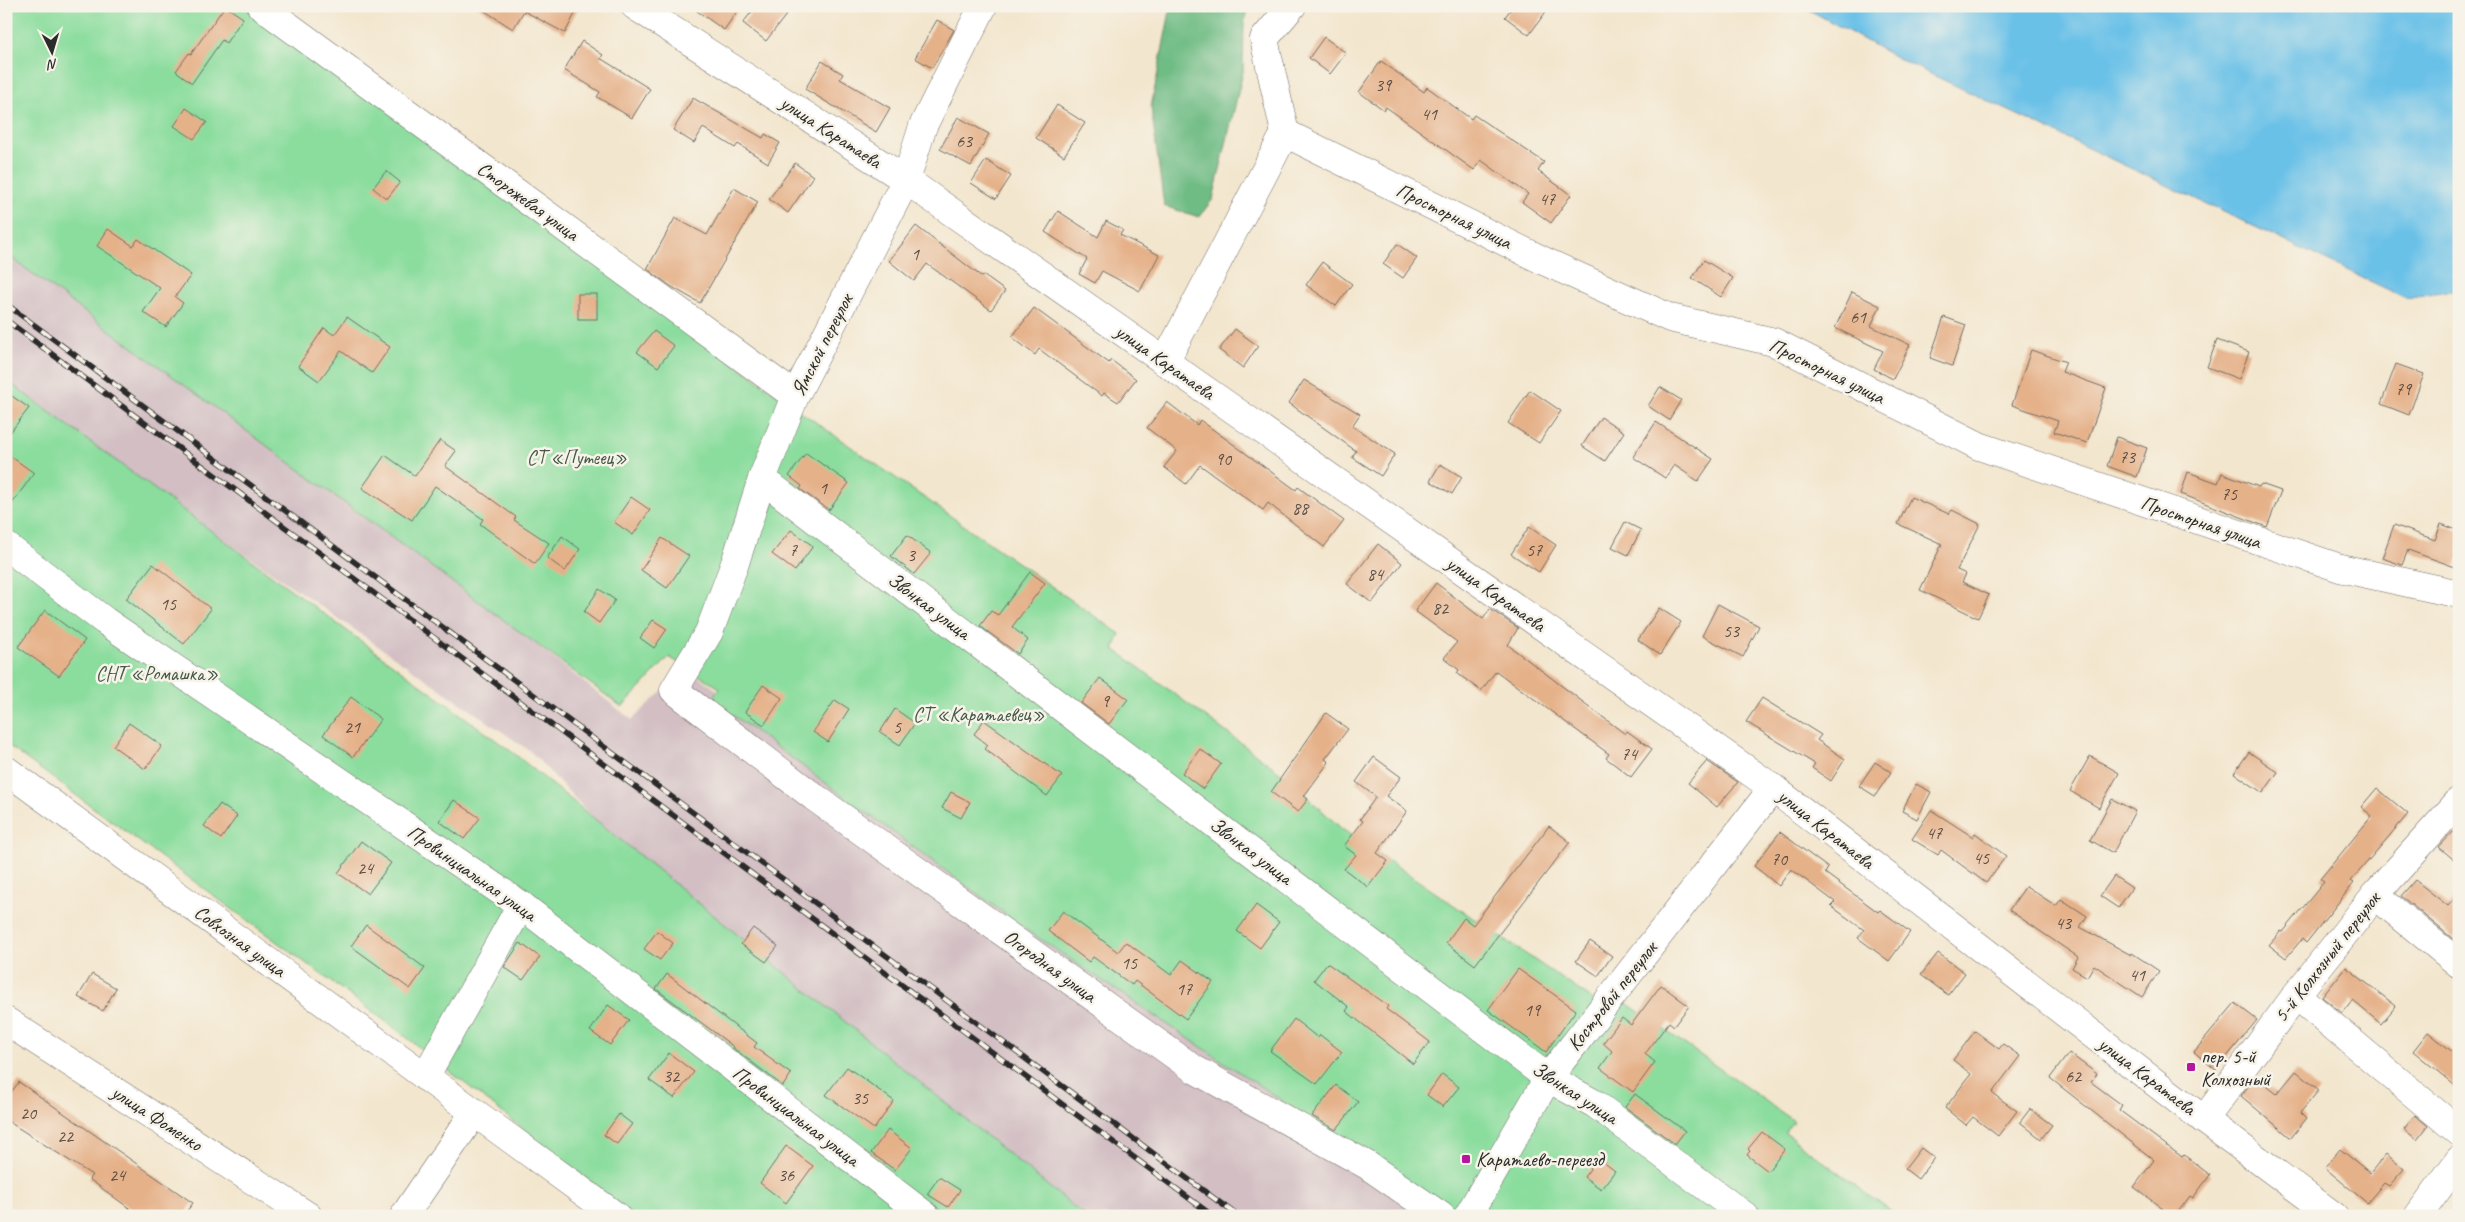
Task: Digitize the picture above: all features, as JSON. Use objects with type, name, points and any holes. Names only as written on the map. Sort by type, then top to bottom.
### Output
[{"type":"street","name":"Сторожевая улица","points":[[261,6],[795,396]]},
{"type":"street","name":"улица Каратаева","points":[[635,6],[906,180],[1773,788],[2204,1120],[2334,1216]]},
{"type":"street","name":"Ямской переулок","points":[[674,690],[709,632],[735,563],[762,479],[795,396],[906,180],[923,126],[983,6]]},
{"type":"street","points":[[1165,362],[1286,133],[1264,39],[1292,6]]},
{"type":"street","name":"Просторная улица","points":[[1286,133],[1546,262],[1670,318],[1774,342],[1979,446],[2340,568],[2459,594]]},
{"type":"street","name":"Звонкая улица","points":[[762,479],[1548,1078],[1595,1104],[1745,1216]]},
{"type":"street","name":"Провинциальная улица","points":[[6,546],[105,621],[521,905],[926,1216]]},
{"type":"street","name":"Огородная улица","points":[[674,690],[814,797],[1194,1069],[1367,1165],[1441,1216]]},
{"type":"street","name":"Совхозная улица","points":[[6,770],[616,1216]]},
{"type":"street","name":"Костровой переулок","points":[[1468,1216],[1548,1078],[1773,788]]},
{"type":"street","name":"5-й Колхозный переулок","points":[[2204,1120],[2296,995],[2375,895],[2459,801]]},
{"type":"street","points":[[2375,895],[2459,964]]},
{"type":"street","points":[[424,1077],[521,905]]},
{"type":"street","points":[[2296,995],[2459,1132]]},
{"type":"street","name":"улица Фоменко","points":[[6,1021],[308,1216]]},
{"type":"street","points":[[404,1216],[474,1113]]},
{"type":"street","points":[[2418,1216],[2459,1160]]},
{"type":"shaded area","points":[[6,249],[426,558],[632,720],[686,668],[1462,1216],[1086,1216],[676,905],[530,751],[6,389]]},
{"type":"green space","points":[[6,6],[256,6],[788,403],[1120,634],[1114,649],[1281,773],[1342,829],[1602,1006],[1612,993],[1794,1121],[1785,1133],[1897,1216],[1454,1216],[1028,931],[711,699],[720,688],[669,657],[622,707],[6,254]]},
{"type":"green space","points":[[1171,6],[1250,6],[1244,23],[1243,72],[1213,199],[1199,217],[1164,206],[1151,107]]},
{"type":"green space","name":"СНТ «Ромашка»","points":[[6,380],[512,752],[1085,1216],[634,1216],[392,1026],[6,744]]},
{"type":"water","points":[[1802,6],[2459,6],[2459,289],[2406,298],[1899,59]]},
{"type":"building","points":[[225,6],[243,18],[226,43],[222,40],[192,83],[176,71],[189,53],[191,54]]},
{"type":"building","points":[[477,6],[579,6],[565,33],[524,11],[513,29]]},
{"type":"building","points":[[690,6],[741,6],[724,30]]},
{"type":"building","points":[[756,6],[774,6],[786,15],[766,41],[743,23]]},
{"type":"building","points":[[1513,6],[1550,6],[1529,35],[1505,17]]},
{"type":"building","points":[[937,20],[954,30],[932,68],[915,58]]},
{"type":"building","points":[[1324,37],[1346,53],[1330,74],[1309,58]]},
{"type":"building","points":[[582,41],[603,55],[600,58],[650,89],[632,118],[597,97],[600,92],[564,70]]},
{"type":"building","points":[[822,61],[843,74],[840,79],[890,108],[876,132],[805,89]]},
{"type":"building","points":[[1381,61],[1424,92],[1427,87],[1471,119],[1474,115],[1544,162],[1538,171],[1571,195],[1551,223],[1522,202],[1528,194],[1481,160],[1474,170],[1386,107],[1384,110],[1359,92]]},
{"type":"building","points":[[693,98],[763,138],[765,134],[780,143],[768,163],[738,144],[735,148],[703,128],[694,143],[673,130]]},
{"type":"building","points":[[1057,105],[1085,123],[1064,156],[1036,138]]},
{"type":"building","points":[[186,108],[207,122],[194,139],[174,126]]},
{"type":"building","points":[[958,117],[989,134],[971,166],[940,149]]},
{"type":"building","points":[[986,160],[1011,176],[996,199],[971,183]]},
{"type":"building","points":[[795,163],[813,176],[788,213],[769,199]]},
{"type":"building","points":[[386,171],[400,182],[387,199],[373,188]]},
{"type":"building","points":[[734,188],[758,202],[700,303],[672,287],[647,269],[675,218],[707,235]]},
{"type":"building","points":[[1058,211],[1098,237],[1106,221],[1123,230],[1120,235],[1159,255],[1140,291],[1102,271],[1095,283],[1079,274],[1087,259],[1045,232]]},
{"type":"building","points":[[916,226],[982,277],[983,275],[1005,291],[991,310],[927,264],[914,281],[889,261]]},
{"type":"building","points":[[108,229],[133,246],[138,239],[191,275],[175,297],[183,303],[166,327],[143,312],[160,288],[97,246]]},
{"type":"building","points":[[1397,244],[1417,258],[1403,278],[1383,264]]},
{"type":"building","points":[[1704,260],[1733,278],[1721,297],[1692,278]]},
{"type":"building","points":[[1322,262],[1352,284],[1336,306],[1306,285]]},
{"type":"building","points":[[1852,292],[1880,306],[1871,326],[1910,345],[1893,379],[1874,369],[1883,351],[1835,328]]},
{"type":"building","points":[[578,294],[597,294],[597,319],[578,319]]},
{"type":"building","points":[[1034,308],[1109,363],[1111,360],[1136,379],[1118,402],[1104,393],[1102,396],[1039,349],[1035,355],[1012,337]]},
{"type":"building","points":[[347,317],[390,347],[372,373],[341,351],[319,381],[298,366],[324,328],[334,335]]},
{"type":"building","points":[[1944,317],[1966,325],[1952,366],[1930,358]]},
{"type":"building","points":[[1235,329],[1258,346],[1243,368],[1219,350]]},
{"type":"building","points":[[654,331],[674,346],[658,367],[637,352]]},
{"type":"building","points":[[2217,340],[2249,352],[2239,379],[2207,367]]},
{"type":"building","points":[[2031,350],[2066,362],[2062,372],[2106,388],[2087,443],[2054,432],[2058,421],[2012,405]]},
{"type":"building","points":[[2396,364],[2424,374],[2409,415],[2381,404]]},
{"type":"building","points":[[1304,380],[1360,414],[1352,426],[1395,454],[1381,476],[1352,457],[1356,451],[1289,403]]},
{"type":"building","points":[[1660,387],[1681,400],[1669,420],[1648,406]]},
{"type":"building","points":[[1530,390],[1561,411],[1539,443],[1508,423]]},
{"type":"building","points":[[6,392],[29,408],[6,438]]},
{"type":"building","points":[[1167,402],[1197,425],[1200,420],[1296,490],[1298,487],[1344,521],[1324,547],[1268,503],[1263,510],[1200,465],[1186,484],[1164,467],[1177,451],[1147,428]]},
{"type":"building","points":[[1601,417],[1624,432],[1605,461],[1582,446]]},
{"type":"building","points":[[1656,422],[1713,459],[1698,481],[1674,465],[1665,478],[1633,457]]},
{"type":"building","points":[[2117,437],[2147,448],[2137,477],[2107,466]]},
{"type":"building","points":[[440,440],[456,451],[445,466],[516,517],[514,520],[549,543],[535,564],[480,524],[483,519],[435,486],[412,520],[362,488],[385,455],[415,476]]},
{"type":"building","points":[[6,453],[34,473],[6,512]]},
{"type":"building","points":[[806,453],[849,483],[829,510],[800,489],[802,486],[789,476]]},
{"type":"building","points":[[1440,464],[1462,477],[1452,494],[1430,481]]},
{"type":"building","points":[[2188,472],[2218,483],[2222,473],[2259,487],[2261,484],[2281,491],[2267,527],[2181,494]]},
{"type":"building","points":[[631,497],[650,510],[633,535],[614,522]]},
{"type":"building","points":[[1911,497],[1949,514],[1952,510],[1980,524],[1957,570],[1966,574],[1962,582],[1989,595],[1978,618],[1920,590],[1942,544],[1898,524]]},
{"type":"building","points":[[1625,522],[1641,530],[1628,555],[1612,547]]},
{"type":"building","points":[[2441,524],[2459,531],[2459,556],[2455,567],[2408,550],[2402,565],[2382,558],[2394,525],[2435,540]]},
{"type":"building","points":[[1529,527],[1556,545],[1539,572],[1511,554]]},
{"type":"building","points":[[791,530],[813,546],[795,571],[772,554]]},
{"type":"building","points":[[907,535],[931,553],[914,574],[891,556]]},
{"type":"building","points":[[562,536],[580,549],[565,571],[547,558]]},
{"type":"building","points":[[662,538],[689,556],[667,588],[641,570]]},
{"type":"building","points":[[1378,544],[1402,563],[1372,603],[1347,584]]},
{"type":"building","points":[[153,564],[211,609],[184,644],[126,599]]},
{"type":"building","points":[[1030,572],[1045,583],[1012,627],[1028,640],[1018,654],[980,626],[991,611],[998,615]]},
{"type":"building","points":[[1436,583],[1483,619],[1490,609],[1518,628],[1508,645],[1625,734],[1627,731],[1652,749],[1631,777],[1606,758],[1609,754],[1496,671],[1481,691],[1457,673],[1459,670],[1444,658],[1457,642],[1415,611]]},
{"type":"building","points":[[599,589],[615,600],[599,623],[584,612]]},
{"type":"building","points":[[1718,604],[1759,626],[1743,657],[1702,636]]},
{"type":"building","points":[[1659,608],[1681,622],[1660,655],[1638,640]]},
{"type":"building","points":[[45,610],[85,640],[59,676],[18,647]]},
{"type":"building","points":[[653,620],[667,629],[654,648],[640,638]]},
{"type":"building","points":[[1100,678],[1128,699],[1109,724],[1081,703]]},
{"type":"building","points":[[763,685],[782,698],[764,725],[745,712]]},
{"type":"building","points":[[351,697],[381,719],[353,757],[323,735]]},
{"type":"building","points":[[1762,698],[1821,735],[1817,740],[1845,759],[1831,781],[1812,768],[1815,764],[1746,722]]},
{"type":"building","points":[[835,700],[849,709],[828,742],[813,732]]},
{"type":"building","points":[[895,709],[915,723],[900,745],[880,732]]},
{"type":"building","points":[[1326,713],[1348,729],[1325,759],[1329,762],[1304,796],[1308,799],[1298,812],[1271,792]]},
{"type":"building","points":[[984,720],[1062,776],[1047,796],[985,749],[988,745],[974,734]]},
{"type":"building","points":[[129,723],[162,746],[145,769],[113,746]]},
{"type":"building","points":[[1200,749],[1221,764],[1203,789],[1182,773]]},
{"type":"building","points":[[2249,752],[2278,772],[2263,793],[2234,773]]},
{"type":"building","points":[[2090,756],[2119,773],[2099,808],[2070,791]]},
{"type":"building","points":[[1374,757],[1401,777],[1386,796],[1407,811],[1377,853],[1388,861],[1368,887],[1344,869],[1356,855],[1344,846],[1363,821],[1360,819],[1376,797],[1356,782]]},
{"type":"building","points":[[1707,761],[1738,782],[1717,807],[1688,783]]},
{"type":"building","points":[[1875,762],[1891,772],[1875,796],[1859,786]]},
{"type":"building","points":[[1916,784],[1931,792],[1917,819],[1902,811]]},
{"type":"building","points":[[2377,788],[2408,814],[2351,881],[2354,883],[2306,943],[2302,939],[2286,958],[2269,945],[2281,931],[2283,932],[2324,882],[2320,879],[2372,816],[2361,807]]},
{"type":"building","points":[[951,792],[970,802],[961,818],[942,808]]},
{"type":"building","points":[[2112,799],[2135,811],[2113,853],[2090,840]]},
{"type":"building","points":[[454,800],[480,818],[464,839],[439,821]]},
{"type":"building","points":[[220,804],[237,816],[221,839],[204,826]]},
{"type":"building","points":[[1931,810],[1973,837],[1975,833],[2006,856],[1986,883],[1941,850],[1938,855],[1912,839]]},
{"type":"building","points":[[1549,826],[1570,842],[1475,965],[1446,943],[1464,918],[1473,925]]},
{"type":"building","points":[[2454,831],[2459,835],[2459,864],[2439,847]]},
{"type":"building","points":[[1780,832],[1828,868],[1825,873],[1878,912],[1880,910],[1910,932],[1889,961],[1858,938],[1864,930],[1831,906],[1835,902],[1791,869],[1779,886],[1754,866]]},
{"type":"building","points":[[361,841],[391,863],[368,894],[338,873]]},
{"type":"building","points":[[2114,876],[2132,888],[2118,908],[2100,896]]},
{"type":"building","points":[[2415,880],[2448,906],[2459,894],[2459,932],[2453,939],[2401,896]]},
{"type":"building","points":[[2026,886],[2056,906],[2061,899],[2087,916],[2080,927],[2131,955],[2132,953],[2159,971],[2142,997],[2094,965],[2087,977],[2072,968],[2078,957],[2009,910]]},
{"type":"building","points":[[1256,905],[1279,922],[1260,948],[1237,931]]},
{"type":"building","points":[[1063,911],[1118,952],[1126,942],[1171,975],[1182,960],[1213,982],[1186,1019],[1135,981],[1132,985],[1093,957],[1089,962],[1048,931]]},
{"type":"building","points":[[366,925],[425,968],[410,989],[351,946]]},
{"type":"building","points":[[753,928],[778,946],[766,962],[741,944]]},
{"type":"building","points":[[657,931],[673,943],[660,960],[644,949]]},
{"type":"building","points":[[1590,941],[1612,956],[1598,976],[1576,961]]},
{"type":"building","points":[[520,943],[540,957],[523,980],[504,967]]},
{"type":"building","points":[[1938,953],[1965,973],[1948,995],[1921,975]]},
{"type":"building","points":[[1327,963],[1388,1006],[1386,1009],[1430,1042],[1413,1064],[1346,1011],[1349,1007],[1314,980]]},
{"type":"building","points":[[2346,967],[2396,1006],[2381,1024],[2352,1000],[2342,1013],[2322,997]]},
{"type":"building","points":[[1518,969],[1576,1010],[1546,1052],[1488,1010]]},
{"type":"building","points":[[92,974],[116,988],[103,1011],[78,997]]},
{"type":"building","points":[[667,974],[757,1043],[754,1047],[791,1074],[783,1086],[656,989]]},
{"type":"building","points":[[1661,985],[1689,1006],[1674,1026],[1669,1022],[1645,1054],[1655,1062],[1633,1092],[1600,1068],[1612,1051],[1603,1043],[1622,1018],[1631,1025]]},
{"type":"building","points":[[2235,1003],[2257,1020],[2216,1070],[2194,1052]]},
{"type":"building","points":[[608,1005],[629,1020],[610,1045],[590,1031]]},
{"type":"building","points":[[1294,1019],[1318,1038],[1320,1035],[1342,1052],[1317,1084],[1270,1051]]},
{"type":"building","points":[[1975,1031],[1999,1049],[2003,1044],[2020,1056],[1992,1093],[2017,1111],[1998,1136],[1973,1117],[1966,1125],[1945,1108],[1971,1074],[1953,1060]]},
{"type":"building","points":[[2428,1032],[2459,1057],[2459,1089],[2413,1051]]},
{"type":"building","points":[[669,1053],[694,1072],[674,1098],[649,1080]]},
{"type":"building","points":[[2069,1053],[2097,1074],[2091,1082],[2122,1105],[2119,1110],[2182,1157],[2184,1155],[2210,1175],[2193,1198],[2190,1196],[2175,1216],[2172,1216],[2134,1187],[2154,1160],[2050,1078]]},
{"type":"building","points":[[847,1067],[894,1101],[874,1129],[826,1095]]},
{"type":"building","points":[[2296,1071],[2319,1090],[2300,1113],[2306,1119],[2291,1138],[2241,1096],[2255,1077],[2277,1094]]},
{"type":"building","points":[[1442,1074],[1459,1087],[1443,1107],[1427,1095]]},
{"type":"building","points":[[19,1082],[193,1203],[183,1216],[140,1216],[89,1179],[92,1175],[6,1120],[6,1099]]},
{"type":"building","points":[[1336,1085],[1358,1102],[1336,1130],[1312,1116]]},
{"type":"building","points":[[1635,1094],[1685,1131],[1675,1144],[1625,1107]]},
{"type":"building","points":[[2030,1109],[2052,1125],[2041,1139],[2020,1122]]},
{"type":"building","points":[[619,1114],[632,1124],[617,1144],[604,1135]]},
{"type":"building","points":[[2415,1115],[2428,1126],[2417,1140],[2404,1129]]},
{"type":"building","points":[[888,1130],[912,1148],[895,1170],[871,1153]]},
{"type":"building","points":[[1762,1132],[1785,1149],[1768,1171],[1747,1155],[1750,1151],[1748,1149]]},
{"type":"building","points":[[786,1146],[813,1166],[786,1203],[760,1183]]},
{"type":"building","points":[[1921,1148],[1934,1158],[1918,1179],[1905,1169]]},
{"type":"building","points":[[2340,1149],[2370,1173],[2386,1154],[2404,1169],[2389,1186],[2384,1183],[2367,1203],[2325,1168]]},
{"type":"building","points":[[1598,1158],[1615,1171],[1601,1189],[1584,1177]]},
{"type":"building","points":[[939,1177],[960,1190],[948,1207],[927,1194]]},
{"type":"railway","points":[[6,304],[1238,1216]]},
{"type":"railway","points":[[6,320],[1213,1216]]},
{"type":"place","name":"пер. 5-й Колхозный","points":[[2191,1067]]},
{"type":"place","name":"Каратаево-переезд","points":[[1466,1159]]},
{"type":"park label","name":"СТ «Путеец»","points":[[577,457]]},
{"type":"park label","name":"СТ «Каратаевец»","points":[[979,714]]}]
